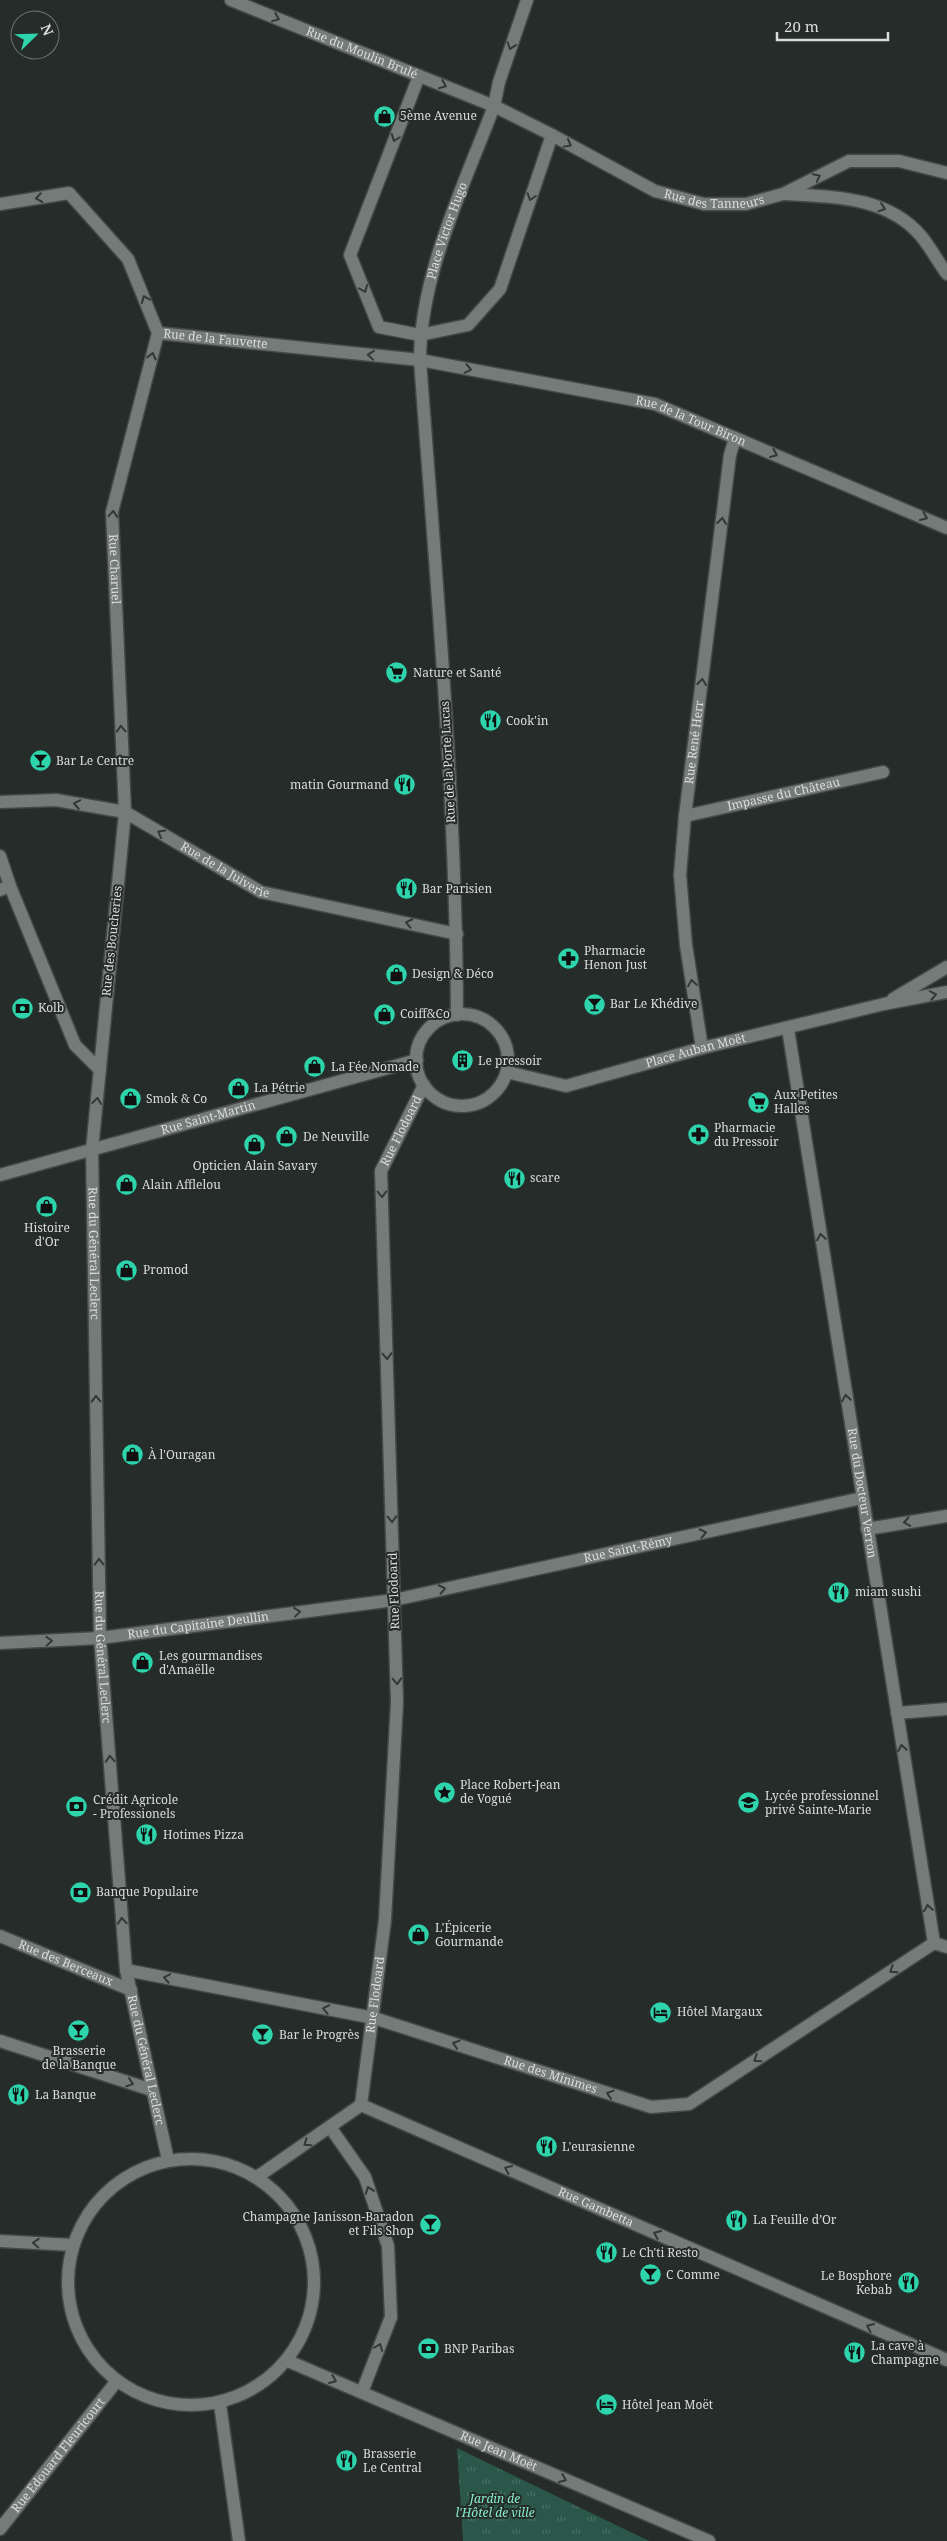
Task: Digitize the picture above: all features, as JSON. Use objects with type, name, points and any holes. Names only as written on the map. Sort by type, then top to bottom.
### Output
[{"type":"street","name":"Rue du Moulin Brulé","points":[[231,0],[494,106]]},
{"type":"street","name":"Place Victor Hugo","points":[[420,360],[420,335],[429,281],[494,106],[499,82],[527,0]]},
{"type":"street","points":[[419,76],[350,255],[379,327],[420,335],[468,325],[500,289],[552,134]]},
{"type":"street","name":"Rue des Tanneurs","points":[[494,106],[552,134],[655,192],[704,204],[746,204],[783,194],[849,161],[899,161],[947,173]]},
{"type":"street","name":"Rue de la Fauvette","points":[[0,204],[69,193],[128,259],[158,332],[420,360]]},
{"type":"street","points":[[783,194],[839,197],[887,208],[920,235],[947,274]]},
{"type":"street","name":"Rue Charuel","points":[[125,812],[112,512],[158,332]]},
{"type":"street","name":"Rue de la Tour Biron","points":[[420,360],[655,404],[947,528]]},
{"type":"street","name":"Rue de la Porte Lucas","points":[[420,360],[445,707],[457,934],[457,1015]]},
{"type":"street","name":"Rue René Herr","points":[[702,1048],[686,945],[680,875],[685,816],[730,455],[735,438]]},
{"type":"street","name":"Impasse du Château","points":[[685,816],[883,772]]},
{"type":"street","name":"Rue de la Juiverie","points":[[0,802],[56,800],[125,812],[261,892],[457,934]]},
{"type":"street","name":"Rue des Boucheries","points":[[92,1150],[125,812]]},
{"type":"street","points":[[0,856],[5,888],[75,1045],[100,1070]]},
{"type":"street","points":[[884,1004],[947,967]]},
{"type":"street","points":[[884,1004],[947,992]]},
{"type":"street","name":"Place Auban Moët","points":[[507,1072],[566,1086],[702,1048],[788,1029],[884,1004]]},
{"type":"street","points":[[457,1015],[472,1015],[485,1020],[497,1030],[505,1042],[508,1057],[507,1072],[502,1084],[494,1094],[483,1102],[470,1106],[457,1106],[444,1102],[424,1085],[416,1060],[418,1047],[424,1035],[433,1025],[444,1018],[457,1015]]},
{"type":"street","name":"Rue du Docteur Verron","points":[[788,1029],[934,1943]]},
{"type":"street","name":"Rue Saint-Martin","points":[[0,1175],[416,1060]]},
{"type":"street","name":"Rue Flodoard","points":[[361,2105],[374,2018],[385,1920],[397,1702],[381,1171],[424,1085]]},
{"type":"street","name":"Rue du Général Leclerc","points":[[92,1150],[100,1638],[126,1970],[168,2160]]},
{"type":"street","name":"Rue Saint-Rémy","points":[[394,1600],[862,1498]]},
{"type":"street","points":[[867,1529],[947,1516]]},
{"type":"street","name":"Rue du Capitaine Deullin","points":[[0,1643],[100,1638],[394,1600]]},
{"type":"street","points":[[897,1713],[947,1710]]},
{"type":"street","name":"Rue des Berceaux","points":[[0,1936],[131,1990]]},
{"type":"street","points":[[934,1943],[947,1947]]},
{"type":"street","name":"Rue des Minimes","points":[[126,1970],[374,2018],[651,2107],[689,2104],[934,1943]]},
{"type":"street","points":[[0,2041],[152,2090]]},
{"type":"street","points":[[258,2178],[361,2105]]},
{"type":"street","name":"Rue Gambetta","points":[[361,2105],[947,2360]]},
{"type":"street","points":[[330,2126],[365,2177],[388,2246],[391,2317],[362,2392]]},
{"type":"street","points":[[199,2158],[230,2164],[258,2178],[288,2206],[308,2242],[315,2283],[308,2324],[288,2361],[258,2388],[220,2404],[184,2407],[148,2399],[116,2382],[90,2354],[72,2321],[67,2283],[72,2245],[86,2215],[108,2190],[136,2171],[168,2160],[199,2158]]},
{"type":"street","points":[[0,2241],[72,2245]]},
{"type":"street","name":"Rue Jean Moët","points":[[288,2361],[709,2541]]},
{"type":"street","name":"Rue Edouard Fleuricourt","points":[[0,2529],[116,2382]]},
{"type":"street","points":[[220,2404],[239,2541]]},
{"type":"green space","name":"Jardin de l'Hôtel de ville","points":[[457,2448],[649,2541],[463,2541]]},
{"type":"place","name":"5ème Avenue","points":[[384,116]]},
{"type":"place","name":"Nature et Santé","points":[[397,673]]},
{"type":"place","name":"Cook'in","points":[[490,721]]},
{"type":"place","name":"Bar Le Centre","points":[[40,761]]},
{"type":"place","name":"matin Gourmand","points":[[405,785]]},
{"type":"place","name":"Bar Parisien","points":[[406,889]]},
{"type":"place","name":"Pharmacie Henon Just","points":[[568,958]]},
{"type":"place","name":"Design & Déco","points":[[396,974]]},
{"type":"place","name":"Bar Le Khédive","points":[[594,1004]]},
{"type":"place","name":"Kolb","points":[[22,1008]]},
{"type":"place","name":"Coiff&Co","points":[[384,1014]]},
{"type":"place","name":"Le pressoir","points":[[462,1061]]},
{"type":"place","name":"La Fée Nomade","points":[[315,1067]]},
{"type":"place","name":"La Pétrie","points":[[238,1088]]},
{"type":"place","name":"Smok & Co","points":[[130,1099]]},
{"type":"place","name":"Aux Petites Halles","points":[[758,1102]]},
{"type":"place","name":"Pharmacie du Pressoir","points":[[698,1135]]},
{"type":"place","name":"De Neuville","points":[[287,1137]]},
{"type":"place","name":"Opticien Alain Savary","points":[[255,1145]]},
{"type":"place","name":"scare","points":[[514,1178]]},
{"type":"place","name":"Alain Afflelou","points":[[126,1185]]},
{"type":"place","name":"Histoire d'Or","points":[[47,1207]]},
{"type":"place","name":"Promod","points":[[127,1270]]},
{"type":"place","name":"À l'Ouragan","points":[[132,1455]]},
{"type":"place","name":"miam sushi","points":[[839,1592]]},
{"type":"place","name":"Les gourmandises d'Amaëlle","points":[[143,1663]]},
{"type":"place","name":"Place Robert-Jean de Vogué","points":[[444,1792]]},
{"type":"place","name":"Lycée professionnel privé Sainte-Marie","points":[[749,1803]]},
{"type":"place","name":"Crédit Agricole - Professionels","points":[[77,1807]]},
{"type":"place","name":"Hotimes Pizza","points":[[147,1835]]},
{"type":"place","name":"Banque Populaire","points":[[80,1892]]},
{"type":"place","name":"L'Épicerie Gourmande","points":[[419,1935]]},
{"type":"place","name":"Hôtel Margaux","points":[[661,2012]]},
{"type":"place","name":"Brasserie de la Banque","points":[[79,2030]]},
{"type":"place","name":"Bar le Progrès","points":[[263,2035]]},
{"type":"place","name":"La Banque","points":[[19,2095]]},
{"type":"place","name":"L'eurasienne","points":[[546,2147]]},
{"type":"place","name":"La Feuille d’Or","points":[[737,2220]]},
{"type":"place","name":"Champagne Janisson-Baradon et Fils Shop","points":[[430,2224]]},
{"type":"place","name":"Le Ch'ti Resto","points":[[606,2253]]},
{"type":"place","name":"C Comme","points":[[650,2275]]},
{"type":"place","name":"Le Bosphore Kebab","points":[[908,2283]]},
{"type":"place","name":"BNP Paribas","points":[[428,2349]]},
{"type":"place","name":"La cave à Champagne","points":[[855,2353]]},
{"type":"place","name":"Hôtel Jean Moët","points":[[606,2405]]},
{"type":"place","name":"Brasserie Le Central","points":[[347,2461]]}]
